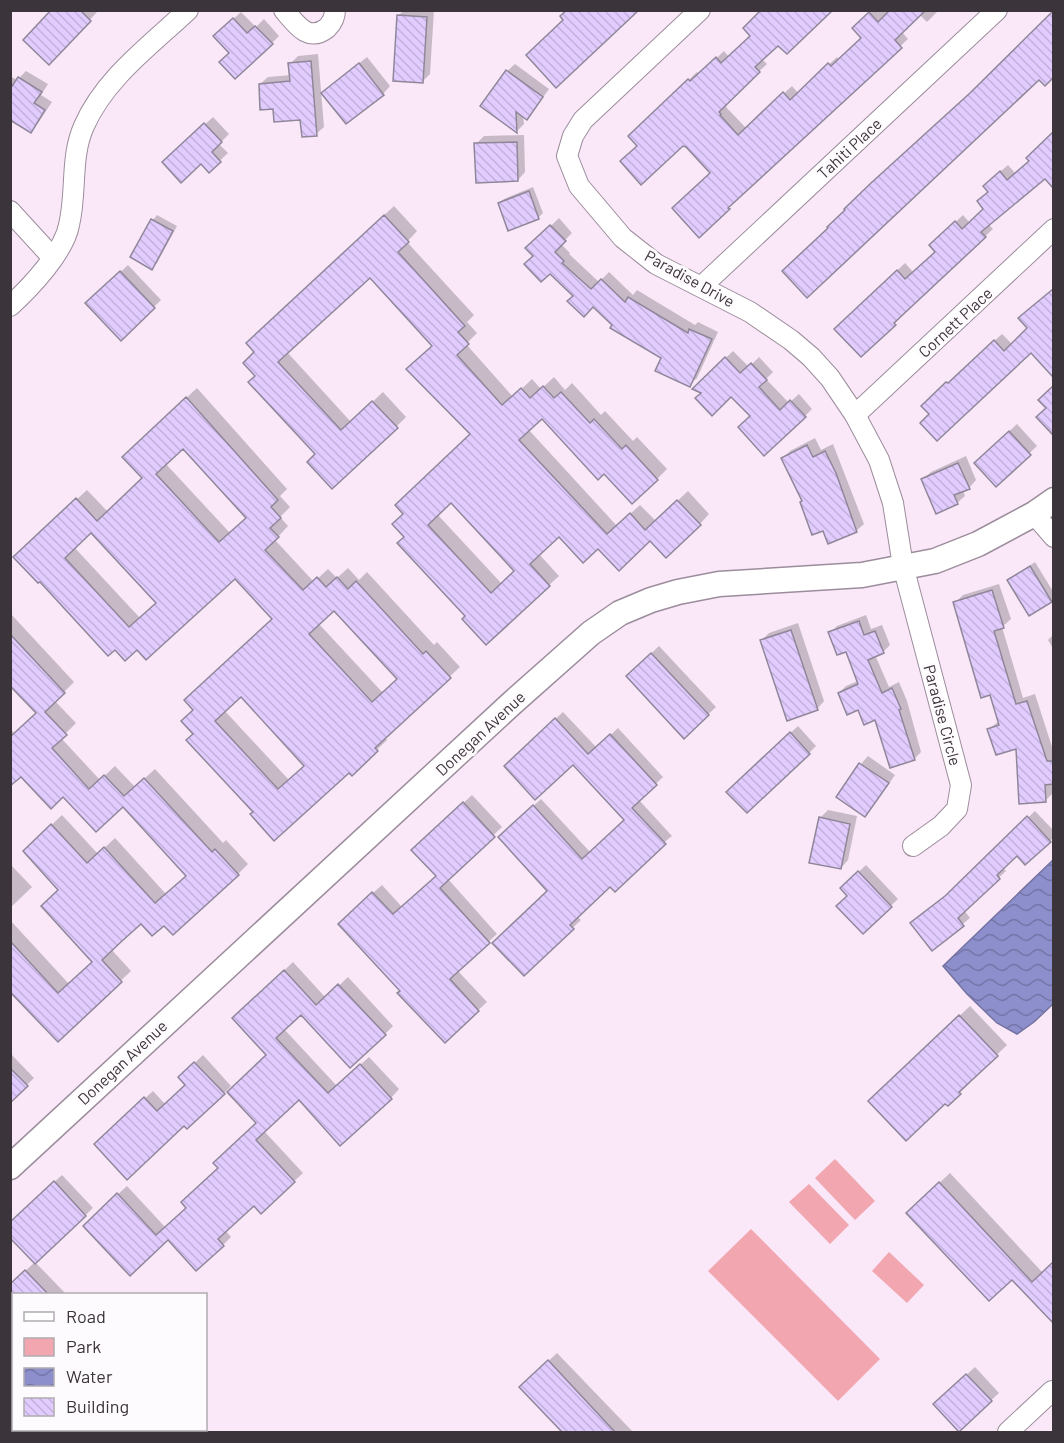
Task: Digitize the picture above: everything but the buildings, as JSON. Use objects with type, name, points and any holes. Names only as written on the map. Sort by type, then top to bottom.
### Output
[{"type":"street","points":[[10,306],[30,288],[53,258],[69,227],[75,154],[83,126],[108,85],[188,10]]},
{"type":"street","points":[[284,10],[302,30],[310,34],[320,33],[330,25],[335,10]]},
{"type":"street","name":"Paradise Drive","points":[[700,10],[583,120],[573,136],[567,156],[579,186],[623,238],[656,264],[750,312],[805,352],[830,378],[855,414],[879,460],[893,503],[903,566]]},
{"type":"street","name":"Tahiti Place","points":[[702,286],[997,10]]},
{"type":"street","points":[[10,211],[53,258]]},
{"type":"street","name":"Cornett Place","points":[[855,414],[1053,229]]},
{"type":"street","name":"Donegan Avenue","points":[[10,1167],[511,704],[591,633],[620,613],[678,592],[719,584],[862,575],[935,561],[978,544],[1034,514],[1053,500]]},
{"type":"street","points":[[1034,514],[1053,537]]},
{"type":"street","name":"Paradise Circle","points":[[903,566],[961,785],[957,809],[941,826],[913,846]]},
{"type":"street","points":[[1008,1432],[1053,1391]]},
{"type":"green space","points":[[835,1159],[875,1201],[855,1220],[815,1178]]},
{"type":"green space","points":[[809,1184],[849,1225],[830,1244],[789,1202]]},
{"type":"green space","points":[[751,1229],[880,1359],[838,1401],[708,1271]]},
{"type":"green space","points":[[889,1252],[924,1285],[907,1303],[872,1271]]},
{"type":"water","points":[[1053,860],[1053,1004],[1017,1034],[997,1023],[967,994],[943,966]]}]
